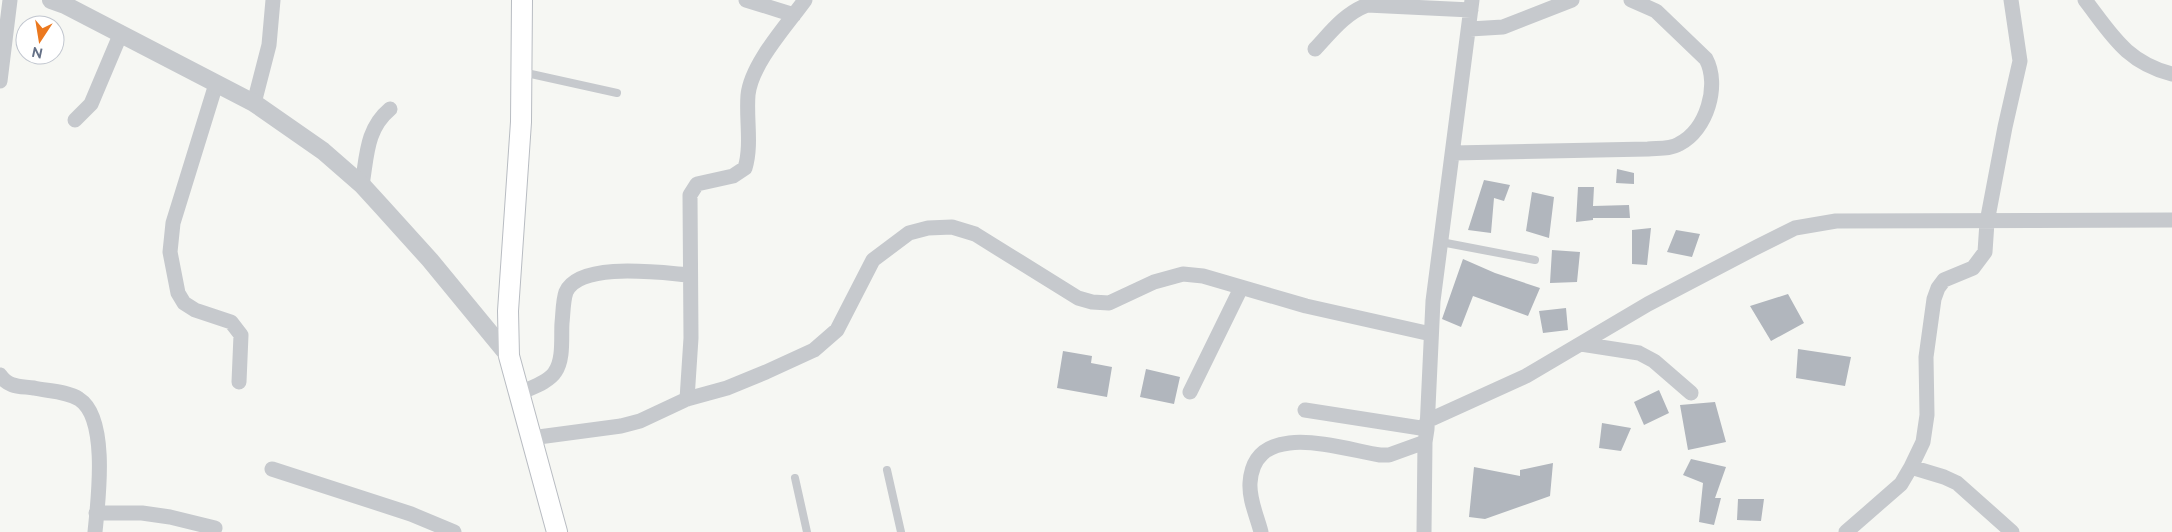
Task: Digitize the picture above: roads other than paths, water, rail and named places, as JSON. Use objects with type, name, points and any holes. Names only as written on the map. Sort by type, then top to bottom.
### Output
[{"type":"main road","points":[[522,0],[519,168],[508,311],[509,356],[556,532]]},
{"type":"street","points":[[0,81],[10,0]]},
{"type":"street","points":[[51,0],[121,33],[254,103],[323,151],[362,185],[430,260],[509,356]]},
{"type":"street","points":[[254,103],[269,45],[273,0]]},
{"type":"street","points":[[746,0],[794,15]]},
{"type":"street","points":[[687,400],[691,338],[690,195],[697,184],[733,176],[745,168],[747,162],[748,93],[755,72],[805,0]]},
{"type":"street","points":[[1470,29],[1503,28],[1572,0]]},
{"type":"street","points":[[1453,153],[1648,150],[1677,146],[1686,140],[1702,119],[1710,99],[1712,80],[1710,68],[1706,59],[1656,11],[1631,0]]},
{"type":"street","points":[[1846,532],[1900,484],[1911,467],[1923,442],[1927,415],[1926,357],[1934,299],[1938,288],[1944,280],[1973,268],[1985,252],[1987,222],[2004,127],[2020,61],[2011,0]]},
{"type":"street","points":[[2085,0],[2124,50],[2139,62],[2172,74]]},
{"type":"street","points":[[1315,49],[1342,19],[1353,10],[1367,5],[1472,5],[1430,334],[1424,532]]},
{"type":"street","points":[[75,120],[91,104],[121,33]]},
{"type":"street","points":[[216,84],[172,223],[170,252],[178,293],[184,303],[195,310],[231,322],[236,326],[241,335],[238,382]]},
{"type":"street","points":[[362,185],[372,131],[379,118],[390,109]]},
{"type":"street","points":[[1261,532],[1251,500],[1250,482],[1256,464],[1264,450],[1276,444],[1288,442],[1311,443],[1380,455],[1389,454],[1648,304],[1795,228],[1836,221],[2172,220]]},
{"type":"street","points":[[531,438],[621,426],[640,421],[687,400],[727,388],[814,350],[837,330],[848,312],[873,260],[909,234],[928,228],[952,227],[974,234],[1078,298],[1092,302],[1110,303],[1154,282],[1183,274],[1203,276],[1241,288],[1430,334]]},
{"type":"street","points":[[520,393],[552,376],[556,371],[560,362],[562,320],[566,292],[576,281],[623,270],[690,275]]},
{"type":"street","points":[[1190,392],[1241,288]]},
{"type":"street","points":[[1581,344],[1639,353],[1654,361],[1691,393]]},
{"type":"street","points":[[0,375],[10,385],[69,395],[79,399],[87,406],[94,418],[99,457],[95,532]]},
{"type":"street","points":[[1305,410],[1426,431]]},
{"type":"street","points":[[1911,467],[1957,483],[2012,532]]},
{"type":"street","points":[[272,468],[410,514],[454,532]]},
{"type":"street","points":[[96,513],[142,513],[170,517],[215,528]]},
{"type":"lane","points":[[522,72],[617,93]]},
{"type":"lane","points":[[1441,242],[1535,260]]},
{"type":"lane","points":[[887,470],[901,532]]},
{"type":"lane","points":[[795,478],[807,532]]}]
